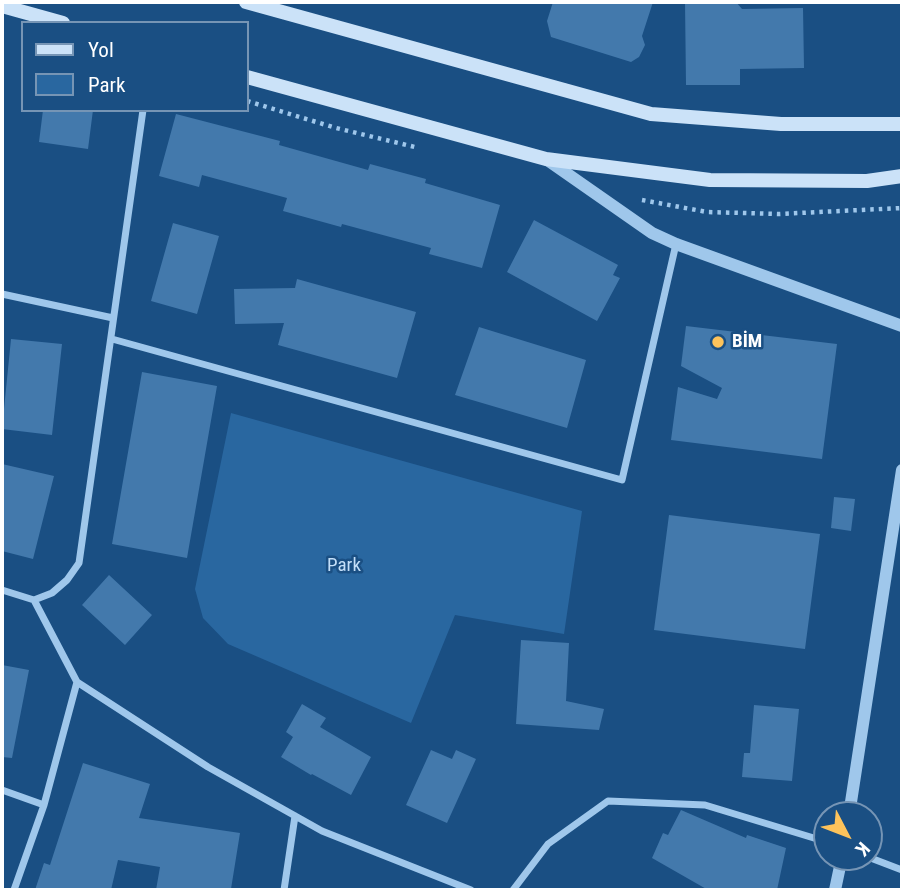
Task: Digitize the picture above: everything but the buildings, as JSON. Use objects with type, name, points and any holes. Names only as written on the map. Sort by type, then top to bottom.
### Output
[{"type":"main road","points":[[246,2],[650,114],[781,124],[902,124]]},
{"type":"main road","points":[[2,6],[56,21]]},
{"type":"main road","points":[[248,77],[546,159],[710,180],[867,181],[902,176]]},
{"type":"street","points":[[2,590],[34,600],[51,593],[67,580],[79,563],[143,112]]},
{"type":"street","points":[[546,159],[652,233],[902,326]]},
{"type":"street","points":[[112,339],[622,480],[676,244]]},
{"type":"street","points":[[2,294],[113,318]]},
{"type":"street","points":[[851,801],[902,470]]},
{"type":"street","points":[[34,600],[77,682],[208,767],[322,831],[471,890]]},
{"type":"street","points":[[14,890],[44,805],[77,682]]},
{"type":"street","points":[[2,790],[44,805]]},
{"type":"street","points":[[513,890],[548,844],[608,801],[705,805],[813,838]]},
{"type":"street","points":[[284,890],[295,816]]},
{"type":"street","points":[[883,863],[902,870]]},
{"type":"street","points":[[835,890],[839,871]]},
{"type":"green space","name":"Park","points":[[231,413],[582,511],[564,634],[455,615],[411,723],[228,644],[203,618],[195,589]]},
{"type":"place","name":"BİM","points":[[718,342]]}]
